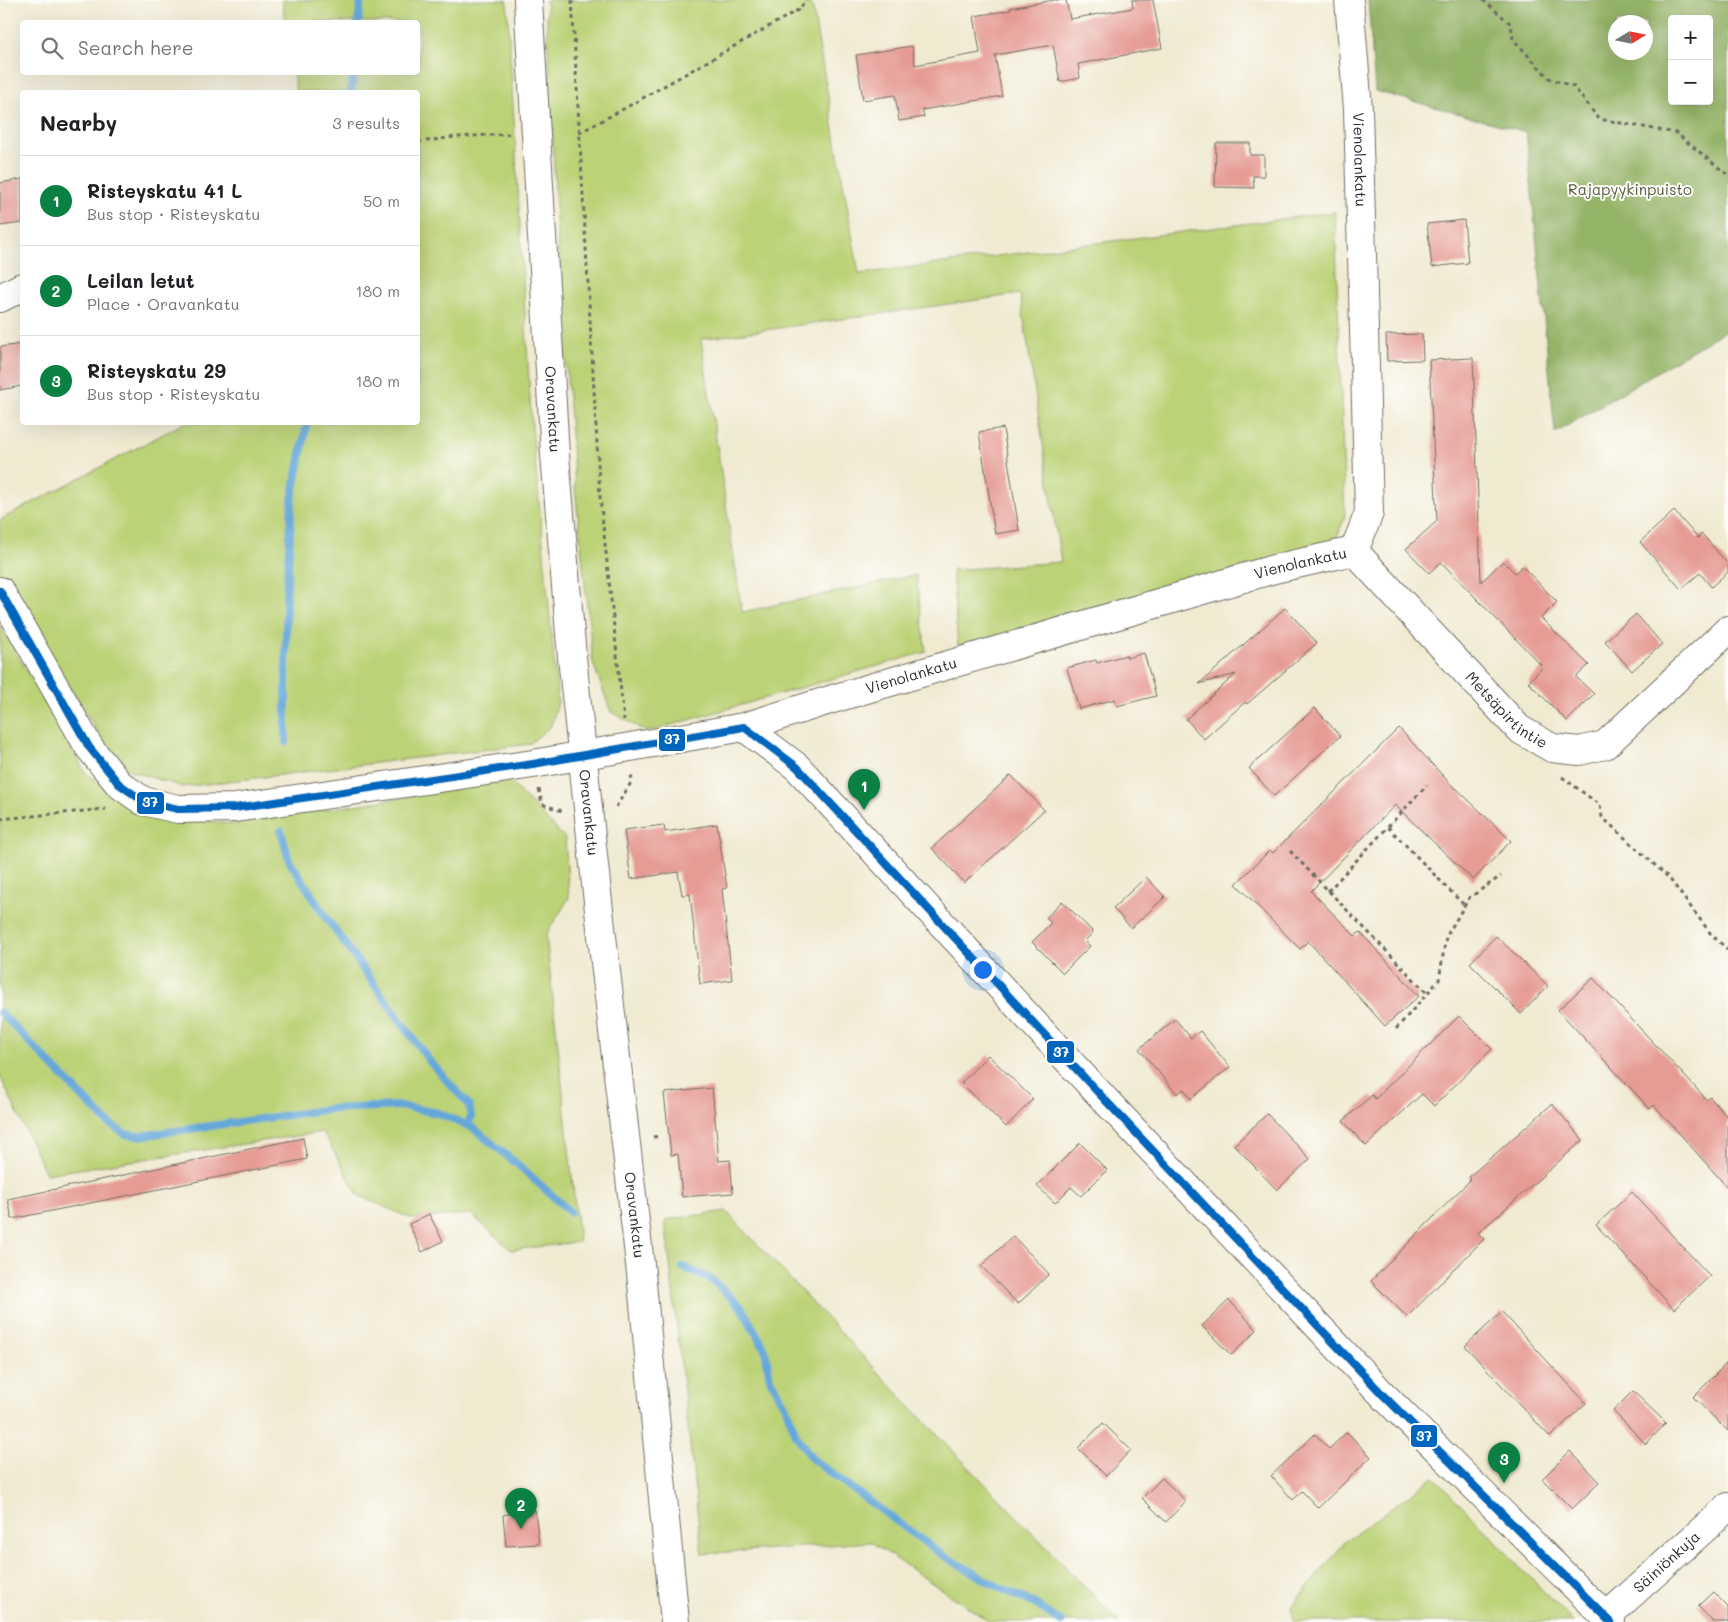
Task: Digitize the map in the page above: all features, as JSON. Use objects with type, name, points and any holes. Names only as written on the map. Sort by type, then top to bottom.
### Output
[{"type":"street","name":"Oravankatu","points":[[528,0],[555,455],[582,756],[640,1264],[675,1622]]},
{"type":"street","name":"Vienolankatu","points":[[143,801],[178,809],[235,808],[582,756],[744,727],[845,695],[1274,569],[1354,551],[1369,513],[1358,109],[1350,0]]},
{"type":"street","points":[[0,298],[20,288]]},
{"type":"street","name":"Metsäpirtintie","points":[[1354,551],[1519,729],[1552,748],[1579,752],[1605,744],[1728,630]]},
{"type":"street","points":[[0,591],[89,747],[119,784],[143,801]]},
{"type":"street","points":[[744,727],[797,767],[1087,1081],[1384,1396],[1608,1620]]},
{"type":"street","name":"Säiniönkuja","points":[[1608,1620],[1728,1507]]},
{"type":"path","points":[[572,0],[600,497],[626,748],[632,781],[616,806],[616,816]]},
{"type":"path","points":[[579,133],[798,10],[807,0]]},
{"type":"path","points":[[1483,0],[1510,24],[1513,39],[1549,78],[1574,87],[1599,120],[1676,133],[1728,174]]},
{"type":"path","points":[[420,142],[456,137],[536,132]]},
{"type":"path","points":[[1555,772],[1600,805],[1602,817],[1668,878],[1711,934],[1728,950]]},
{"type":"path","points":[[1328,891],[1427,785]]},
{"type":"path","points":[[0,819],[106,810],[143,801]]},
{"type":"path","points":[[1388,827],[1464,905]]},
{"type":"path","points":[[1290,851],[1427,993]]},
{"type":"path","points":[[1396,1029],[1439,980],[1446,937],[1464,905],[1469,898],[1501,876]]},
{"type":"green space","points":[[282,0],[507,0],[531,416],[558,703],[551,726],[529,744],[183,787],[128,770],[102,739],[0,574],[0,520],[180,425],[420,425],[420,90],[296,90],[293,75],[420,75],[420,20],[285,20]]},
{"type":"green space","points":[[546,0],[808,0],[813,10],[859,274],[1335,212],[1345,516],[1335,542],[958,646],[952,570],[1061,562],[1020,294],[701,339],[742,612],[916,575],[926,652],[647,732],[611,712],[593,663],[575,487],[558,254]]},
{"type":"green space","name":"Rajapyykinpuisto","points":[[1368,0],[1728,0],[1728,329],[1555,433],[1526,132],[1375,91]]},
{"type":"green space","points":[[0,625],[85,772],[137,813],[233,824],[509,781],[565,838],[569,898],[546,935],[579,1242],[511,1250],[471,1214],[412,1219],[358,1195],[323,1132],[46,1174],[0,1076]]},
{"type":"green space","points":[[726,1211],[925,1422],[1119,1622],[990,1622],[871,1542],[702,1554],[665,1220]]},
{"type":"green space","points":[[1434,1477],[1573,1622],[1295,1622],[1291,1607],[1346,1541]]},
{"type":"building","points":[[1054,0],[1066,0],[1070,19],[1133,8],[1132,0],[1153,0],[1162,48],[1078,64],[1080,78],[1060,82],[1053,45],[995,55],[1002,96],[922,110],[924,117],[899,121],[895,95],[863,100],[856,55],[912,46],[915,65],[980,53],[974,16]]},
{"type":"building","points":[[1216,143],[1250,143],[1250,155],[1264,155],[1264,176],[1253,176],[1254,188],[1215,187]]},
{"type":"building","points":[[20,179],[20,223],[0,226],[0,183]]},
{"type":"building","points":[[1464,220],[1468,263],[1432,267],[1427,224]]},
{"type":"building","points":[[1422,334],[1423,360],[1387,361],[1386,335]]},
{"type":"building","points":[[20,344],[20,386],[0,390],[0,347]]},
{"type":"building","points":[[1473,358],[1481,582],[1503,561],[1515,573],[1522,566],[1557,602],[1541,618],[1589,665],[1576,677],[1594,694],[1567,721],[1528,682],[1543,667],[1441,562],[1429,573],[1406,549],[1437,521],[1429,360]]},
{"type":"building","points":[[1003,428],[1019,530],[995,534],[979,432]]},
{"type":"building","points":[[1674,511],[1698,538],[1702,534],[1728,564],[1728,572],[1711,587],[1700,573],[1681,589],[1640,542]]},
{"type":"building","points":[[1285,608],[1317,643],[1247,704],[1245,702],[1204,739],[1186,719],[1236,674],[1199,684]]},
{"type":"building","points":[[1636,614],[1662,644],[1632,671],[1605,641]]},
{"type":"building","points":[[1144,653],[1156,696],[1117,706],[1115,699],[1079,709],[1067,668],[1096,660],[1097,663],[1126,655],[1127,658]]},
{"type":"building","points":[[1315,708],[1340,736],[1274,796],[1249,768]]},
{"type":"building","points":[[1399,728],[1455,789],[1511,841],[1473,880],[1395,805],[1311,891],[1355,936],[1360,932],[1419,996],[1385,1026],[1308,941],[1300,949],[1236,884],[1270,850],[1273,853]]},
{"type":"building","points":[[1011,775],[1044,810],[964,883],[932,848]]},
{"type":"building","points":[[717,824],[727,888],[722,889],[732,980],[700,984],[690,894],[682,895],[678,872],[631,879],[624,830],[664,825],[665,832]]},
{"type":"building","points":[[1146,877],[1165,897],[1131,928],[1113,908]]},
{"type":"building","points":[[1062,901],[1093,932],[1085,941],[1090,946],[1063,973],[1032,942],[1051,923],[1046,918]]},
{"type":"building","points":[[1496,936],[1548,986],[1521,1014],[1470,963]]},
{"type":"building","points":[[1593,978],[1707,1100],[1710,1097],[1728,1118],[1728,1188],[1654,1105],[1650,1109],[1558,1010]]},
{"type":"building","points":[[1459,1016],[1492,1049],[1434,1106],[1422,1094],[1366,1146],[1343,1121],[1372,1095],[1375,1099]]},
{"type":"building","points":[[1175,1019],[1191,1038],[1200,1031],[1230,1067],[1191,1099],[1184,1089],[1177,1094],[1139,1049]]},
{"type":"building","points":[[988,1055],[1033,1099],[1006,1127],[961,1083]]},
{"type":"building","points":[[712,1088],[719,1161],[730,1160],[733,1193],[682,1197],[678,1154],[671,1155],[664,1093]]},
{"type":"building","points":[[1552,1104],[1583,1140],[1478,1233],[1484,1239],[1407,1317],[1371,1281],[1471,1179],[1469,1177]]},
{"type":"building","points":[[1267,1114],[1310,1159],[1277,1190],[1234,1145]]},
{"type":"building","points":[[303,1138],[307,1159],[12,1219],[8,1199]]},
{"type":"building","points":[[1080,1143],[1107,1170],[1081,1196],[1071,1187],[1055,1203],[1037,1186]]},
{"type":"building","points":[[1632,1192],[1710,1276],[1674,1309],[1596,1225]]},
{"type":"building","points":[[429,1214],[443,1241],[422,1252],[409,1224]]},
{"type":"building","points":[[1013,1236],[1049,1274],[1018,1304],[981,1266]]},
{"type":"building","points":[[1229,1300],[1257,1330],[1231,1355],[1202,1326]]},
{"type":"building","points":[[1502,1312],[1586,1403],[1550,1437],[1465,1346]]},
{"type":"building","points":[[1728,1362],[1728,1431],[1693,1397]]},
{"type":"building","points":[[1633,1391],[1666,1423],[1646,1444],[1613,1411]]},
{"type":"building","points":[[1103,1423],[1131,1450],[1106,1476],[1078,1448]]},
{"type":"building","points":[[1347,1432],[1371,1457],[1318,1508],[1302,1491],[1293,1500],[1271,1476],[1315,1434],[1329,1449]]},
{"type":"building","points":[[1570,1451],[1600,1482],[1572,1509],[1542,1479]]},
{"type":"building","points":[[1162,1478],[1186,1501],[1166,1522],[1142,1498]]},
{"type":"building","points":[[535,1510],[539,1544],[506,1546],[503,1515]]},
{"type":"building","points":[[1713,1592],[1728,1607],[1728,1622],[1713,1622],[1698,1606]]},
{"type":"waterway","points":[[358,20],[361,0]]},
{"type":"waterway","points":[[351,90],[353,75]]},
{"type":"waterway","points":[[286,742],[286,600],[292,500],[306,425]]},
{"type":"waterway","points":[[281,831],[289,860],[327,919],[430,1062],[469,1105],[471,1116],[468,1125]]},
{"type":"waterway","points":[[0,1012],[107,1122],[125,1134],[140,1136],[330,1109],[400,1106],[438,1113],[473,1128],[523,1169],[570,1212]]},
{"type":"waterway","points":[[683,1267],[712,1280],[741,1307],[765,1349],[770,1379],[785,1405],[796,1435],[812,1459],[941,1554],[998,1587],[1035,1604],[1061,1622]]},
{"type":"transit line","name":"37","points":[[0,591],[89,747],[119,784],[143,801],[178,809],[235,808],[533,764],[744,727],[797,767],[1091,1085],[1384,1396],[1611,1622]]},
{"type":"place","name":"Risteyskatu 41 L","points":[[864,810]]},
{"type":"place","name":"Risteyskatu 29","points":[[1504,1483]]},
{"type":"place","name":"Leilan letut","points":[[521,1529]]}]
